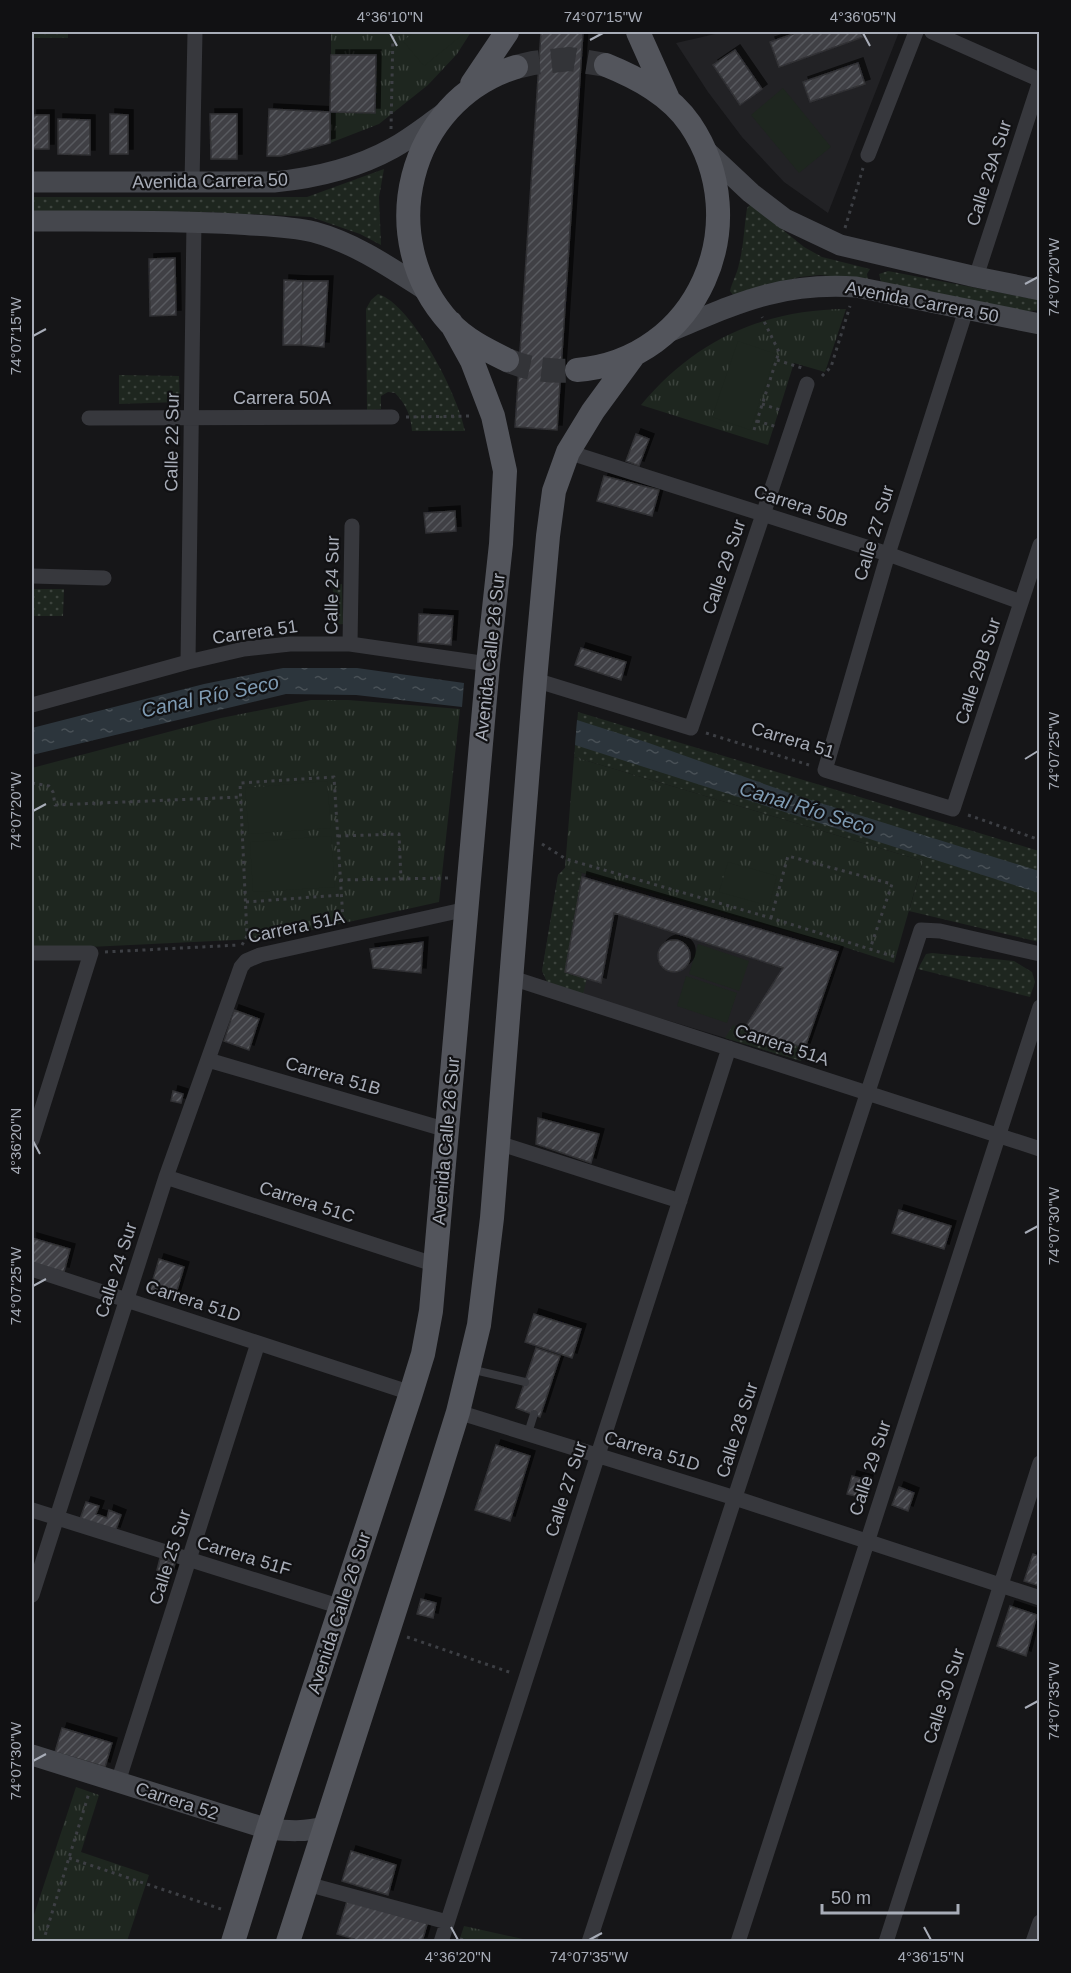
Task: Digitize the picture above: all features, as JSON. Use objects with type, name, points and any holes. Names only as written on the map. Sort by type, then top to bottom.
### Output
[{"type":"main road","points":[[507,32],[467,91],[444,114],[423,145],[411,181],[407,218],[413,256],[427,291],[451,323],[482,348],[507,360]]},
{"type":"main road","points":[[638,32],[669,101]]},
{"type":"main road","points":[[577,370],[597,368],[634,355],[667,332],[693,302],[711,266],[719,227],[717,187],[704,149],[689,123],[669,101],[639,79],[606,65]]},
{"type":"main road","points":[[467,91],[498,72],[516,67]]},
{"type":"main road","name":"Avenida Carrera 50","points":[[32,182],[274,182],[306,178],[335,171],[393,148],[444,114]]},
{"type":"main road","name":"Avenida Carrera 50","points":[[704,149],[751,193],[785,219],[840,245],[1040,290]]},
{"type":"main road","points":[[32,221],[194,221],[289,227],[314,232],[344,243],[381,262],[427,291]]},
{"type":"main road","name":"Avenida Carrera 50","points":[[667,332],[746,300],[775,291],[828,285],[856,287],[1040,324]]},
{"type":"main road","name":"Avenida Calle 26 Sur","points":[[233,1941],[411,1393],[427,1333],[436,1265],[488,664],[501,544],[505,471],[493,416],[472,361],[451,323]]},
{"type":"main road","points":[[288,1941],[458,1412],[469,1369],[483,1304],[512,978],[535,680],[554,491],[568,452],[593,411],[634,355]]},
{"type":"main road","name":"Carrera 52","points":[[32,1755],[268,1829],[294,1832],[326,1827]]},
{"type":"street","points":[[192,183],[195,32]]},
{"type":"street","points":[[868,155],[916,32]]},
{"type":"street","points":[[932,32],[1040,80]]},
{"type":"street","name":"Calle 29A Sur","points":[[976,277],[1040,80]]},
{"type":"street","name":"Calle 22 Sur","points":[[188,662],[194,221]]},
{"type":"street","name":"Calle 27 Sur","points":[[825,770],[888,554],[966,310]]},
{"type":"street","name":"Calle 29 Sur","points":[[691,728],[807,384]]},
{"type":"street","name":"Carrera 50A","points":[[88,418],[392,417]]},
{"type":"street","name":"Carrera 50B","points":[[568,452],[888,554],[1022,602]]},
{"type":"street","name":"Calle 24 Sur","points":[[350,644],[352,526]]},
{"type":"street","name":"Calle 29B Sur","points":[[953,809],[1040,545]]},
{"type":"street","points":[[32,576],[105,578]]},
{"type":"street","name":"Carrera 51","points":[[32,705],[188,662],[244,649],[290,644],[350,644],[488,664]]},
{"type":"street","points":[[535,680],[691,728]]},
{"type":"street","name":"Carrera 51","points":[[825,770],[953,809]]},
{"type":"street","name":"Carrera 51A","points":[[246,961],[260,954],[467,909]]},
{"type":"street","name":"Calle 28 Sur","points":[[589,1941],[921,930],[940,931],[1040,954]]},
{"type":"street","points":[[32,953],[91,953],[32,1140]]},
{"type":"street","name":"Calle 24 Sur","points":[[32,1595],[166,1177],[238,973],[246,961]]},
{"type":"street","name":"Carrera 51A","points":[[512,978],[1040,1149]]},
{"type":"street","name":"Calle 29 Sur","points":[[738,1941],[1040,1007]]},
{"type":"street","name":"Calle 27 Sur","points":[[441,1941],[729,1048]]},
{"type":"street","name":"Carrera 51B","points":[[208,1060],[447,1130]]},
{"type":"street","points":[[498,1143],[680,1202]]},
{"type":"street","name":"Carrera 51C","points":[[166,1177],[436,1265]]},
{"type":"street","name":"Carrera 51D","points":[[32,1269],[411,1393]]},
{"type":"street","name":"Calle 25 Sur","points":[[118,1782],[258,1343]]},
{"type":"street","name":"Carrera 51D","points":[[458,1412],[867,1540],[1040,1598]]},
{"type":"street","name":"Calle 30 Sur","points":[[886,1941],[1040,1463]]},
{"type":"street","name":"Carrera 51F","points":[[32,1510],[341,1607]]},
{"type":"street","points":[[307,1884],[447,1923]]},
{"type":"street","points":[[1033,1941],[1040,1922]]},
{"type":"lane","points":[[469,1369],[525,1382]]},
{"type":"lane","points":[[528,1433],[534,1414]]},
{"type":"path","points":[[393,32],[391,131],[400,124]]},
{"type":"path","points":[[844,230],[868,155]]},
{"type":"path","points":[[807,384],[824,375],[831,367],[853,298]]},
{"type":"path","points":[[754,430],[779,352],[759,311]]},
{"type":"path","points":[[762,404],[796,415]]},
{"type":"path","points":[[392,417],[476,416]]},
{"type":"path","name":"Carrera 51","points":[[691,728],[825,770]]},
{"type":"path","points":[[242,945],[247,936],[240,783],[334,777],[344,937]]},
{"type":"path","points":[[32,783],[49,786],[53,792],[55,805],[241,797]]},
{"type":"path","points":[[953,809],[1040,840]]},
{"type":"path","points":[[337,836],[399,834],[401,879]]},
{"type":"path","points":[[536,840],[566,859],[771,918],[911,962]]},
{"type":"path","points":[[771,918],[788,856],[892,884],[870,949]]},
{"type":"path","points":[[340,880],[454,878]]},
{"type":"path","points":[[246,902],[341,895]]},
{"type":"path","name":"Carrera 51A","points":[[91,953],[242,945],[246,961]]},
{"type":"path","points":[[388,1631],[526,1678]]},
{"type":"path","points":[[43,1941],[94,1774]]},
{"type":"path","points":[[69,1858],[226,1911]]},
{"type":"shaded area","points":[[724,32],[899,32],[828,213],[784,182],[742,137],[708,92],[676,43]]},
{"type":"shaded area","points":[[565,868],[841,946],[801,1061],[548,984],[542,971],[558,875]]},
{"type":"green space","points":[[32,32],[68,32],[68,38],[32,38]]},
{"type":"green space","points":[[331,32],[471,32],[457,54],[428,85],[379,124],[330,143],[330,112],[375,113],[376,56],[331,55]]},
{"type":"green space","points":[[414,32],[466,32],[424,66],[403,41]]},
{"type":"green space","points":[[783,88],[831,147],[799,173],[751,115]]},
{"type":"green space","points":[[384,169],[379,197],[381,245],[360,234],[311,217],[204,212],[32,211],[32,197],[307,197]]},
{"type":"green space","points":[[751,204],[804,247],[822,257],[870,269],[867,274],[868,280],[820,275],[800,277],[733,295],[730,291],[741,257],[747,208]]},
{"type":"green space","points":[[888,271],[1039,300],[1039,310],[1020,312],[881,282],[879,274]]},
{"type":"green space","points":[[378,294],[391,301],[419,333],[444,375],[465,431],[412,431],[407,410],[395,393],[388,392],[381,396],[381,409],[367,410],[366,309]]},
{"type":"green space","points":[[846,309],[825,372],[794,363],[768,445],[641,405],[684,363],[707,346],[732,333],[786,315]]},
{"type":"green space","points":[[738,341],[776,354],[750,430],[712,417]]},
{"type":"green space","points":[[119,375],[179,376],[180,402],[119,404]]},
{"type":"green space","points":[[342,584],[343,624],[334,625],[333,585]]},
{"type":"green space","points":[[32,589],[64,589],[63,616],[32,616]]},
{"type":"green space","points":[[311,700],[348,700],[460,709],[439,902],[276,938],[89,947],[32,946],[32,768],[221,718]]},
{"type":"green space","points":[[578,712],[1039,851],[1039,942],[909,911],[923,861],[574,757]]},
{"type":"green space","points":[[574,757],[923,861],[894,963],[565,868]]},
{"type":"green space","points":[[327,781],[331,828],[249,834],[245,788]]},
{"type":"green space","points":[[331,836],[335,887],[253,892],[250,842]]},
{"type":"green space","points":[[728,862],[777,876],[769,906],[719,892]]},
{"type":"green space","points":[[565,868],[582,873],[566,971],[587,978],[583,994],[548,984],[542,971],[558,875]]},
{"type":"green space","points":[[698,944],[749,961],[739,991],[689,974]]},
{"type":"green space","points":[[926,954],[1014,961],[1032,972],[1035,982],[1030,997],[918,969]]},
{"type":"green space","points":[[686,976],[737,993],[727,1023],[677,1006]]},
{"type":"green space","points":[[733,1025],[805,1048],[801,1061],[725,1038]]},
{"type":"green space","points":[[76,1787],[99,1795],[81,1852],[149,1875],[127,1941],[32,1941],[32,1921]]},
{"type":"green space","points":[[464,1926],[532,1941],[459,1941]]},
{"type":"water","name":"Canal Río Seco","points":[[283,668],[357,668],[464,683],[462,707],[356,695],[286,694],[32,755],[32,728],[204,684]]},
{"type":"water","name":"Canal Río Seco","points":[[577,720],[801,797],[1039,871],[1039,893],[575,745]]},
{"type":"building","points":[[541,32],[583,32],[557,430],[515,427]]},
{"type":"building","points":[[799,32],[861,32],[863,37],[779,67],[770,42]]},
{"type":"building","points":[[735,50],[762,89],[740,105],[713,65]]},
{"type":"building","points":[[331,55],[376,55],[375,113],[330,112]]},
{"type":"building","points":[[858,63],[865,84],[810,102],[803,82]]},
{"type":"building","points":[[269,109],[330,112],[330,143],[281,156],[267,156]]},
{"type":"building","points":[[110,114],[128,115],[128,154],[110,154]]},
{"type":"building","points":[[210,114],[237,114],[237,159],[211,159]]},
{"type":"building","points":[[32,115],[49,115],[49,149],[32,149]]},
{"type":"building","points":[[58,119],[90,120],[90,155],[58,154]]},
{"type":"building","points":[[175,258],[176,315],[150,316],[149,259]]},
{"type":"building","points":[[284,280],[303,281],[301,345],[283,345]]},
{"type":"building","points":[[303,281],[328,281],[324,347],[301,345]]},
{"type":"building","points":[[636,434],[649,439],[639,466],[626,461]]},
{"type":"building","points":[[604,476],[659,490],[652,516],[597,501]]},
{"type":"building","points":[[455,511],[456,531],[426,533],[424,513]]},
{"type":"building","points":[[419,614],[453,616],[451,645],[418,642]]},
{"type":"building","points":[[581,648],[626,662],[621,680],[575,665]]},
{"type":"building","points":[[582,877],[838,952],[805,1048],[744,1029],[783,968],[614,913],[601,983],[565,972]]},
{"type":"building","points":[[674,940],[685,945],[690,956],[685,967],[674,972],[663,967],[658,956],[663,945]]},
{"type":"building","points":[[423,942],[421,973],[373,968],[370,949]]},
{"type":"building","points":[[234,1010],[259,1019],[249,1050],[224,1041]]},
{"type":"building","points":[[173,1091],[183,1094],[181,1103],[171,1101]]},
{"type":"building","points":[[538,1118],[599,1134],[591,1163],[536,1144]]},
{"type":"building","points":[[899,1210],[951,1226],[944,1249],[892,1233]]},
{"type":"building","points":[[32,1238],[70,1249],[64,1272],[32,1263]]},
{"type":"building","points":[[159,1259],[184,1267],[174,1300],[149,1293]]},
{"type":"building","points":[[534,1314],[581,1329],[572,1358],[525,1342]]},
{"type":"building","points":[[536,1348],[560,1356],[540,1417],[516,1408]]},
{"type":"building","points":[[496,1445],[530,1456],[510,1521],[475,1510]]},
{"type":"building","points":[[852,1476],[868,1480],[864,1498],[847,1494]]},
{"type":"building","points":[[899,1487],[914,1493],[908,1511],[892,1505]]},
{"type":"building","points":[[86,1502],[99,1506],[96,1514],[107,1518],[109,1510],[121,1515],[115,1532],[80,1519]]},
{"type":"building","points":[[1033,1554],[1040,1557],[1040,1586],[1024,1581]]},
{"type":"building","points":[[160,1558],[175,1563],[172,1574],[157,1570]]},
{"type":"building","points":[[421,1599],[436,1603],[433,1618],[417,1614]]},
{"type":"building","points":[[1010,1606],[1037,1615],[1026,1656],[997,1646]]},
{"type":"building","points":[[62,1728],[112,1743],[105,1767],[55,1752]]},
{"type":"building","points":[[351,1851],[396,1865],[388,1895],[342,1881]]},
{"type":"building","points":[[348,1898],[428,1921],[422,1942],[353,1942],[354,1939],[337,1934]]},
{"type":"tunnel","points":[[516,67],[570,59],[606,65]]},
{"type":"tunnel","points":[[507,360],[542,370],[577,370]]}]
